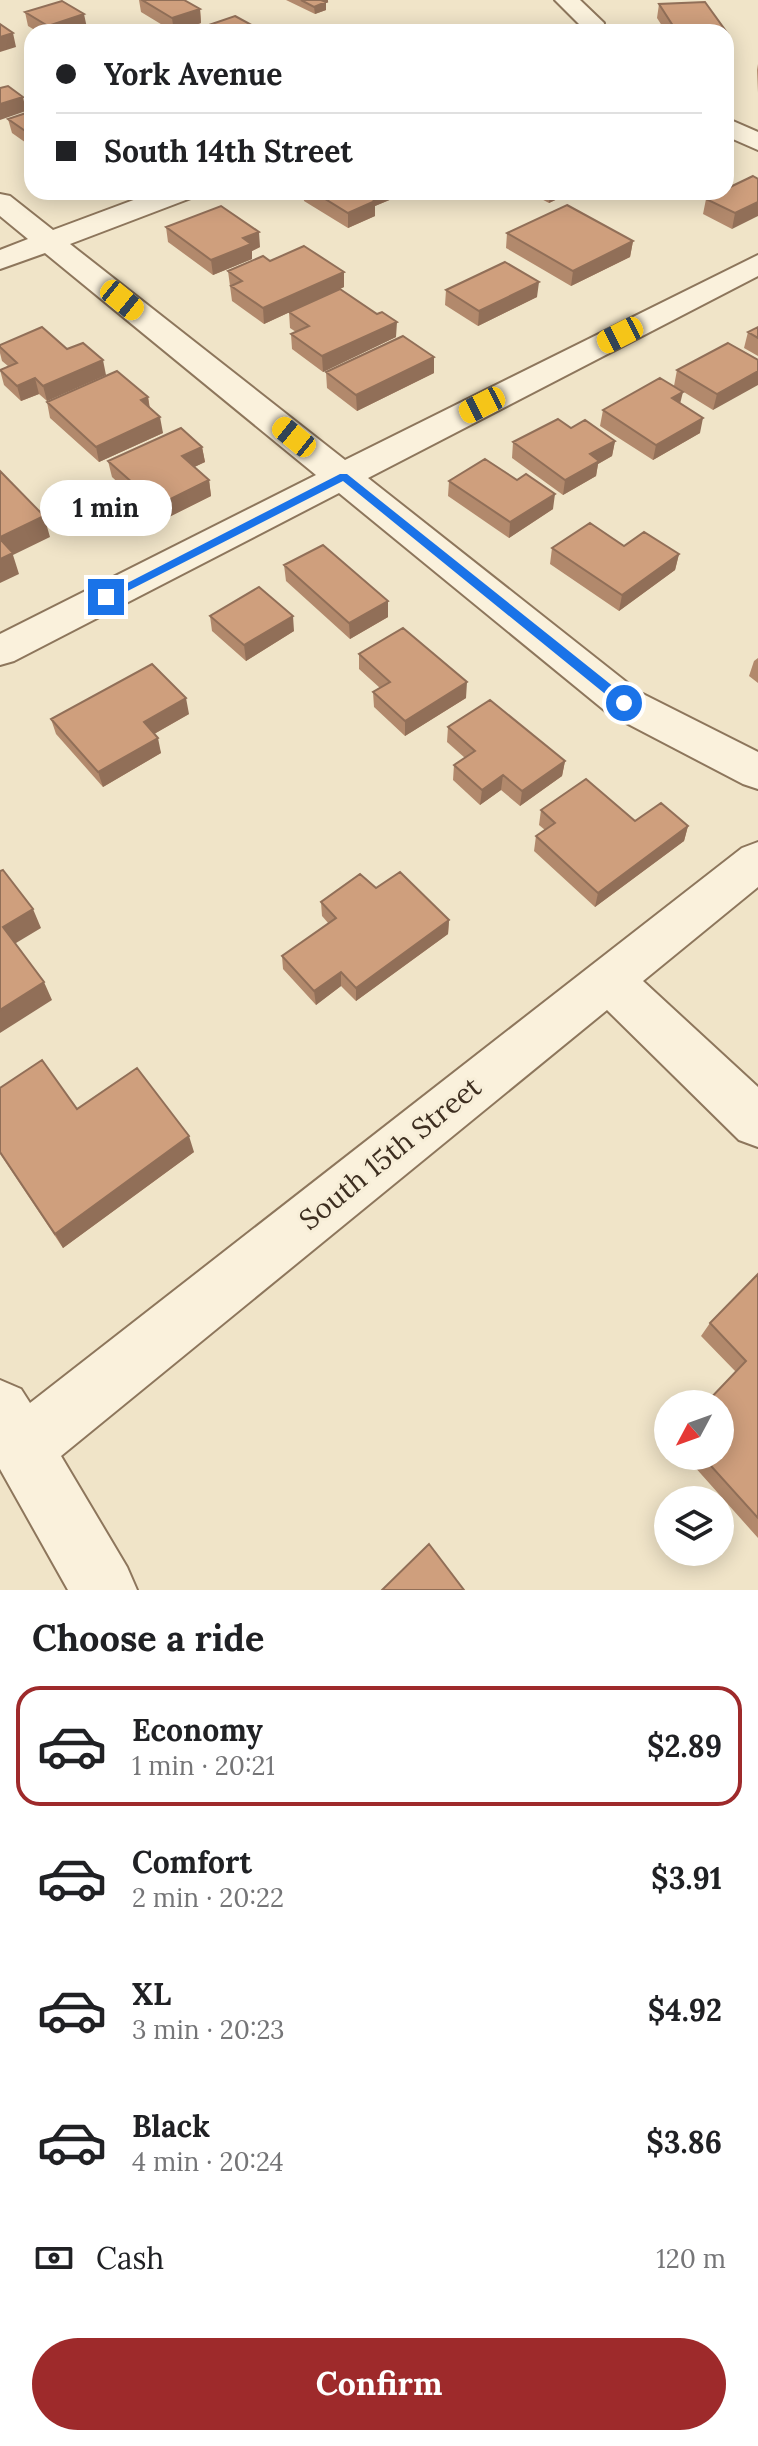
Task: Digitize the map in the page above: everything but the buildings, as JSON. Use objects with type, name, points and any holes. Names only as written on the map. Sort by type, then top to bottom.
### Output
[{"type":"street","points":[[566,0],[592,24]]},
{"type":"street","points":[[734,130],[758,142]]},
{"type":"street","points":[[0,260],[159,200]]},
{"type":"street","points":[[0,202],[624,703],[758,772]]},
{"type":"street","points":[[0,651],[758,264]]},
{"type":"street","name":"South 15th Street","points":[[11,1429],[608,979],[758,861]]},
{"type":"street","points":[[608,979],[758,1122]]},
{"type":"street","points":[[11,1429],[104,1590]]},
{"type":"route","points":[[106,597],[343,476],[624,703]]}]
